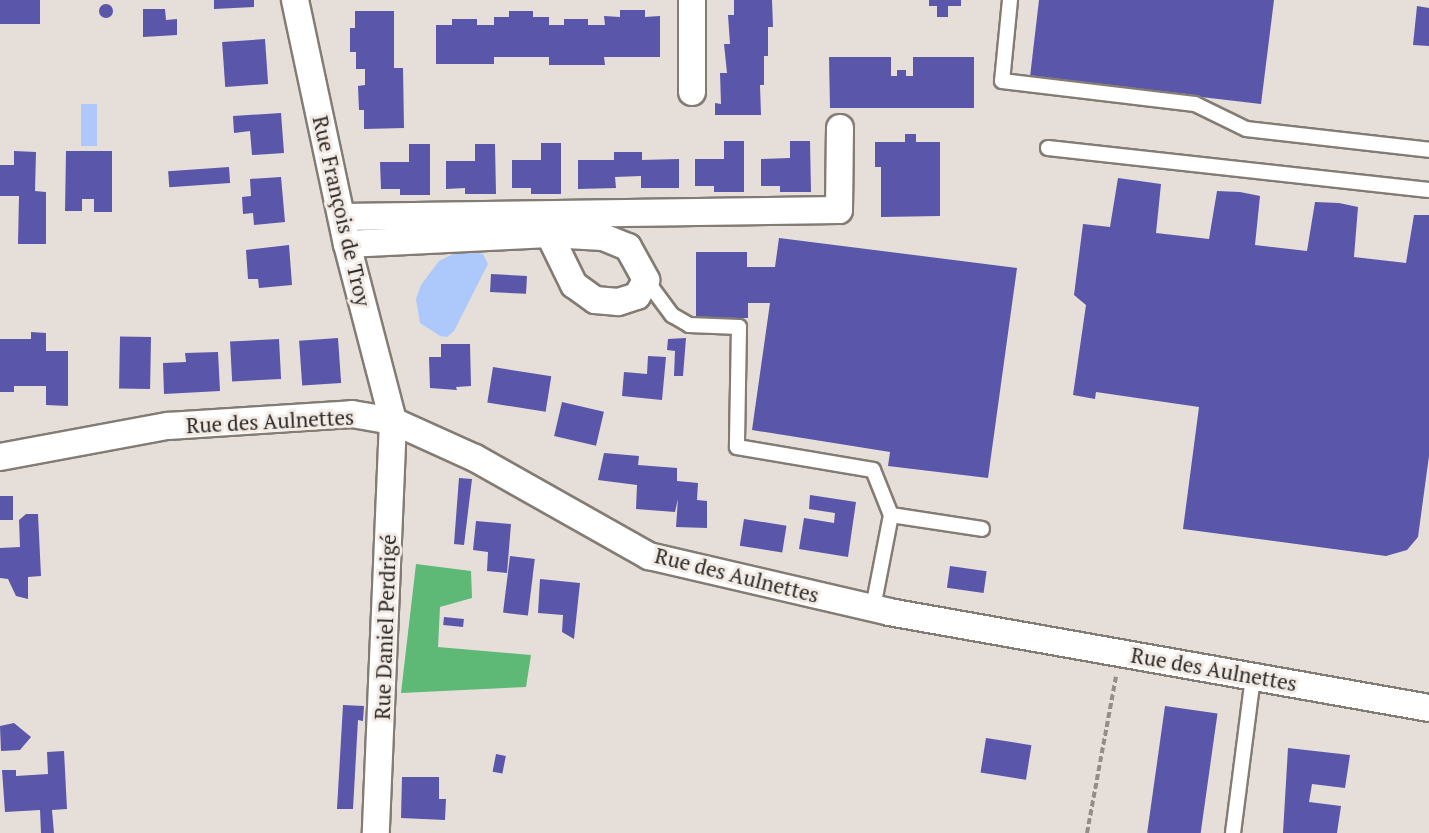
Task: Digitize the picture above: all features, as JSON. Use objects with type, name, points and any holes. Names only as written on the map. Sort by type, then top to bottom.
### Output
[{"type":"street","name":"Rue François de Troy","points":[[295,0],[347,244],[393,421]]},
{"type":"street","points":[[692,0],[692,92]]},
{"type":"street","points":[[343,218],[839,210],[840,128]]},
{"type":"street","points":[[347,244],[549,234],[603,237],[628,247],[646,280],[637,296],[618,302],[595,300],[574,285],[549,234]]},
{"type":"street","name":"Rue des Aulnettes","points":[[0,457],[180,425],[352,414],[393,421],[475,458],[649,556],[873,608],[1429,708]]},
{"type":"street","name":"Rue Daniel Perdrigé","points":[[376,833],[393,421]]},
{"type":"lane","points":[[1010,0],[1002,81],[1195,104],[1246,129],[1429,150]]},
{"type":"lane","points":[[1048,148],[1429,190]]},
{"type":"lane","points":[[646,280],[672,315],[689,325],[739,327],[737,447],[873,470],[891,515],[873,608]]},
{"type":"lane","points":[[891,515],[982,529]]},
{"type":"lane","points":[[1233,833],[1253,676]]},
{"type":"path","points":[[1087,833],[1120,653]]},
{"type":"green space","points":[[416,564],[471,571],[472,598],[440,607],[438,647],[531,655],[526,687],[401,693]]},
{"type":"water","points":[[81,104],[97,104],[97,146],[81,146]]},
{"type":"water","points":[[461,250],[483,254],[488,264],[454,331],[447,337],[440,336],[420,323],[416,299],[421,285],[439,261]]},
{"type":"building","points":[[0,0],[40,0],[40,24],[0,24]]},
{"type":"building","points":[[214,0],[254,0],[254,7],[214,9]]},
{"type":"building","points":[[734,0],[772,0],[773,27],[768,27],[768,56],[764,56],[764,85],[760,85],[761,115],[715,115],[715,103],[721,104],[720,73],[727,73],[724,44],[730,44],[728,15],[734,15]]},
{"type":"building","points":[[929,0],[961,0],[961,6],[948,6],[948,17],[937,17],[937,6],[929,6]]},
{"type":"building","points":[[1039,0],[1274,0],[1261,104],[1030,77]]},
{"type":"building","points":[[103,4],[109,4],[113,11],[109,18],[103,18],[99,14],[99,8]]},
{"type":"building","points":[[1417,6],[1429,8],[1429,46],[1413,45]]},
{"type":"building","points":[[143,9],[165,9],[166,20],[177,19],[177,35],[143,37]]},
{"type":"building","points":[[620,10],[645,10],[645,17],[660,16],[660,57],[604,57],[605,65],[549,65],[549,57],[494,57],[494,64],[436,64],[436,25],[452,25],[452,19],[477,19],[477,25],[494,25],[494,17],[509,17],[509,11],[533,11],[533,17],[549,17],[549,25],[564,25],[564,19],[588,19],[588,25],[605,25],[604,16],[620,17]]},
{"type":"building","points":[[355,11],[394,11],[394,68],[403,68],[404,128],[364,129],[364,110],[359,110],[358,86],[365,85],[365,69],[356,69],[356,52],[350,52],[350,28],[355,28]]},
{"type":"building","points":[[265,39],[268,84],[225,87],[222,42]]},
{"type":"building","points":[[829,57],[891,57],[891,76],[897,76],[897,70],[906,70],[906,76],[913,76],[913,57],[974,57],[974,108],[830,108]]},
{"type":"building","points":[[281,113],[284,153],[252,155],[250,131],[234,133],[233,116]]},
{"type":"building","points":[[905,134],[916,134],[916,142],[940,142],[940,216],[881,217],[881,167],[875,167],[875,142],[905,142]]},
{"type":"building","points":[[724,141],[744,141],[744,192],[714,192],[714,186],[695,186],[695,159],[724,159]]},
{"type":"building","points":[[790,141],[810,141],[811,192],[780,192],[780,186],[761,186],[761,159],[790,158]]},
{"type":"building","points":[[541,143],[561,143],[561,194],[531,194],[531,188],[512,188],[512,160],[541,160]]},
{"type":"building","points":[[409,144],[430,144],[430,195],[400,195],[400,189],[381,189],[380,162],[409,162]]},
{"type":"building","points":[[475,144],[495,144],[496,194],[465,194],[465,188],[446,189],[446,161],[475,161]]},
{"type":"building","points":[[14,151],[36,152],[35,191],[46,192],[46,244],[18,244],[19,196],[0,196],[0,165],[14,165]]},
{"type":"building","points":[[66,151],[112,151],[112,212],[94,212],[94,199],[82,199],[82,211],[65,211]]},
{"type":"building","points":[[614,152],[642,152],[642,160],[679,159],[679,188],[641,188],[641,176],[615,177],[616,188],[578,189],[578,160],[614,160]]},
{"type":"building","points":[[229,167],[230,183],[169,187],[168,171]]},
{"type":"building","points":[[281,177],[285,222],[254,225],[253,213],[243,214],[242,197],[251,196],[250,179]]},
{"type":"building","points":[[1118,178],[1161,184],[1156,233],[1209,239],[1217,191],[1260,196],[1255,245],[1307,251],[1315,202],[1358,207],[1354,257],[1406,263],[1414,215],[1429,215],[1429,456],[1418,537],[1407,550],[1386,556],[1183,529],[1199,407],[1096,392],[1095,399],[1073,395],[1086,305],[1074,295],[1083,224],[1110,227]]},
{"type":"building","points":[[779,238],[1017,268],[988,478],[888,466],[890,452],[752,430],[770,303],[748,303],[748,318],[696,318],[696,252],[747,252],[747,267],[775,267]]},
{"type":"building","points":[[289,245],[292,285],[259,288],[258,279],[248,279],[246,250]]},
{"type":"building","points":[[491,274],[527,276],[526,294],[490,292]]},
{"type":"building","points":[[31,332],[46,333],[46,351],[68,351],[68,406],[46,405],[46,386],[14,386],[14,392],[0,392],[0,339],[31,339]]},
{"type":"building","points":[[120,336],[151,337],[150,389],[119,388]]},
{"type":"building","points":[[338,338],[341,383],[302,386],[299,341]]},
{"type":"building","points":[[686,338],[683,376],[674,376],[675,351],[667,350],[668,339]]},
{"type":"building","points":[[279,339],[281,379],[232,382],[230,342]]},
{"type":"building","points":[[441,344],[470,344],[471,386],[456,387],[457,390],[430,388],[429,357],[441,357]]},
{"type":"building","points":[[218,352],[220,391],[164,394],[163,363],[186,362],[185,353]]},
{"type":"building","points":[[648,356],[666,357],[662,400],[622,396],[624,372],[647,374]]},
{"type":"building","points":[[493,367],[551,376],[546,412],[487,403]]},
{"type":"building","points":[[562,402],[604,412],[596,446],[554,436]]},
{"type":"building","points":[[604,453],[639,456],[638,465],[677,468],[677,481],[698,483],[697,500],[707,501],[707,528],[676,527],[678,499],[675,512],[636,509],[637,485],[598,480]]},
{"type":"building","points":[[459,478],[472,479],[464,545],[454,544]]},
{"type":"building","points":[[810,495],[856,502],[848,557],[799,549],[804,518],[834,523],[835,513],[809,509]]},
{"type":"building","points":[[0,496],[13,496],[13,520],[0,520]]},
{"type":"building","points":[[26,514],[38,514],[41,576],[28,577],[28,599],[16,596],[8,579],[0,578],[0,548],[20,547],[19,520]]},
{"type":"building","points":[[744,519],[786,526],[782,552],[740,546]]},
{"type":"building","points":[[476,521],[511,524],[507,573],[487,571],[488,552],[473,550]]},
{"type":"building","points":[[510,556],[535,559],[528,616],[503,613]]},
{"type":"building","points":[[950,566],[987,571],[984,593],[947,588]]},
{"type":"building","points":[[540,579],[580,583],[574,639],[562,632],[563,615],[538,613]]},
{"type":"building","points":[[444,617],[464,619],[463,627],[443,625]]},
{"type":"building","points":[[343,705],[364,706],[363,721],[358,720],[353,809],[337,809]]},
{"type":"building","points":[[1165,706],[1217,713],[1201,833],[1147,833]]},
{"type":"building","points":[[14,723],[31,737],[20,750],[1,751],[0,726]]},
{"type":"building","points":[[986,738],[1031,745],[1026,780],[981,773]]},
{"type":"building","points":[[1288,748],[1350,755],[1345,788],[1312,784],[1309,802],[1341,806],[1337,833],[1283,833]]},
{"type":"building","points":[[64,751],[67,809],[52,810],[54,833],[41,833],[40,810],[5,812],[2,770],[16,770],[16,776],[48,774],[47,752]]},
{"type":"building","points":[[496,754],[506,756],[502,774],[493,772]]},
{"type":"building","points":[[402,777],[439,777],[439,799],[446,799],[445,820],[401,818]]}]
